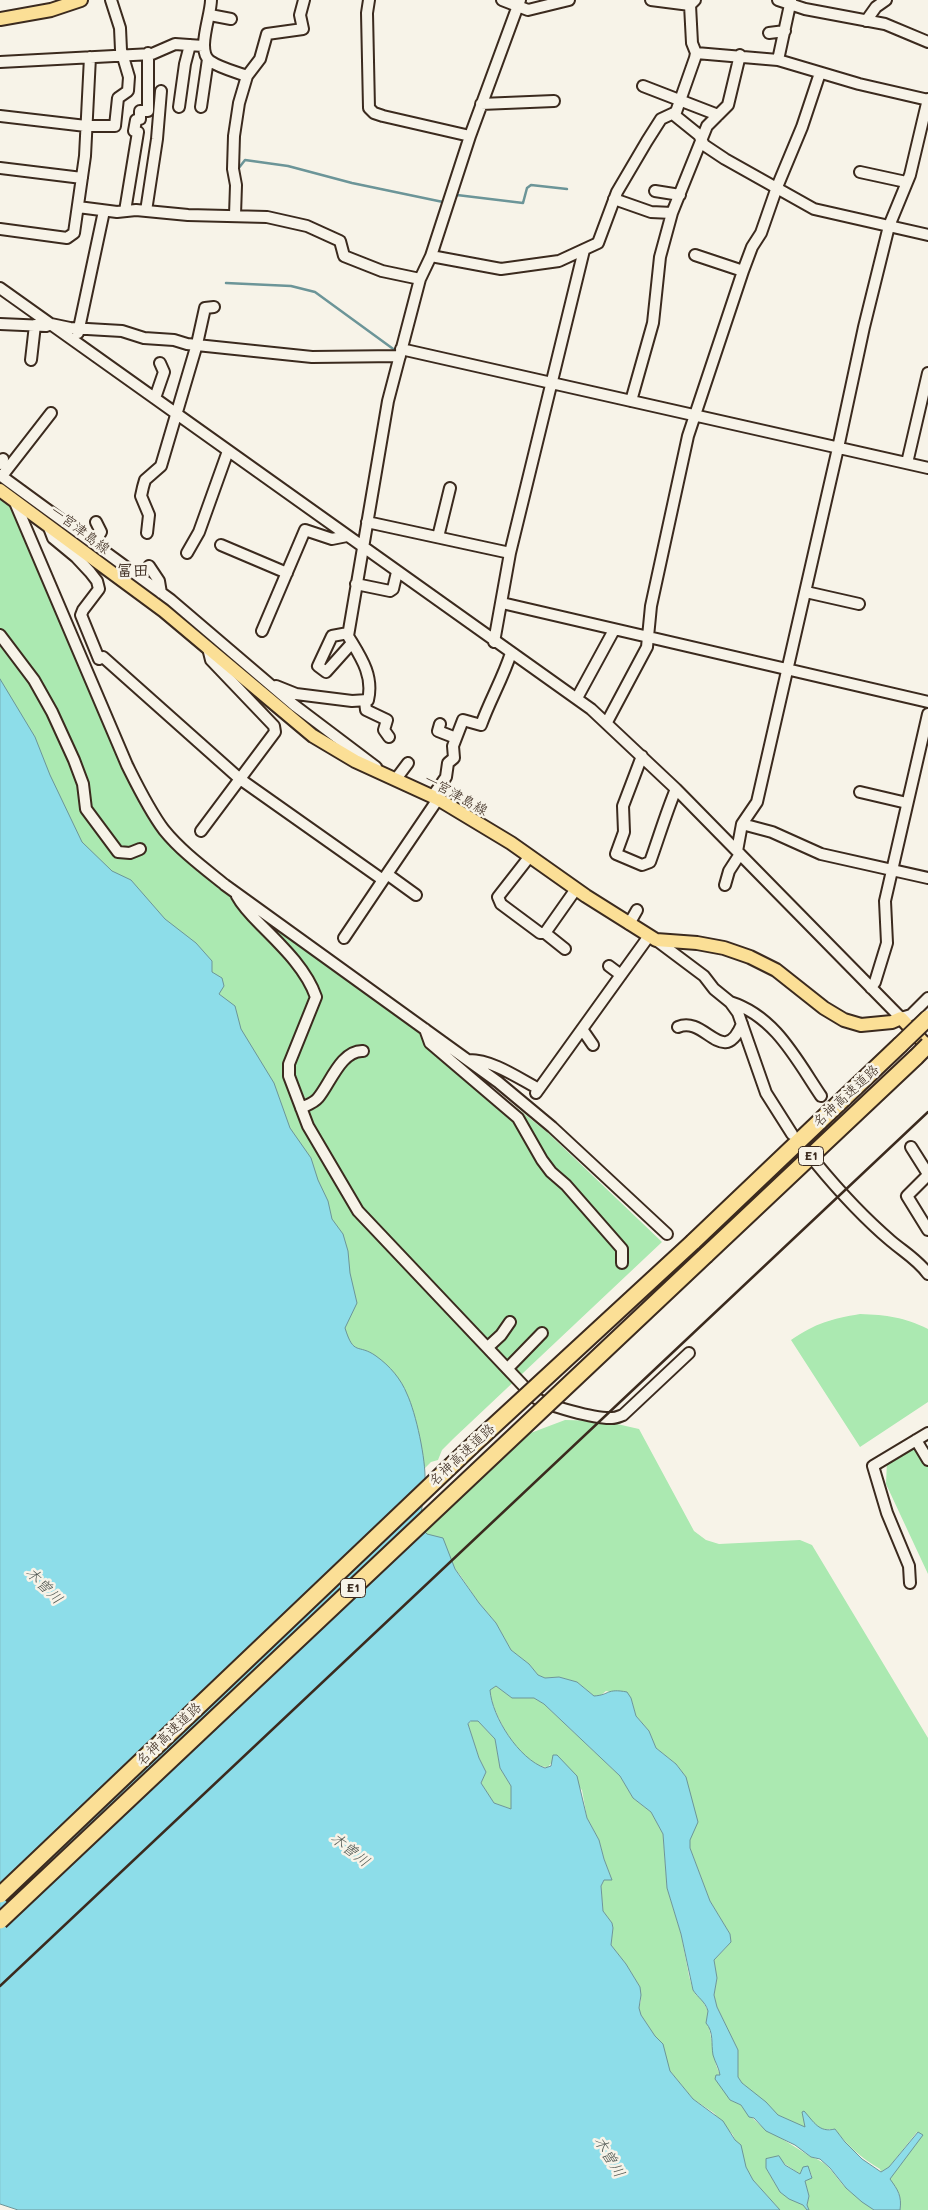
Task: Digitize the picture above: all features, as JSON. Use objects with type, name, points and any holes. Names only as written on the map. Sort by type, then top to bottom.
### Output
[{"type":"highway","name":"名神高速道路","points":[[0,1896],[474,1444],[693,1242],[928,1018]]},
{"type":"highway","name":"名神高速道路","points":[[0,1921],[928,1046]]},
{"type":"main road","points":[[0,19],[51,10],[81,0]]},
{"type":"main road","name":"一宮津島線","points":[[0,490],[164,611],[313,736],[336,752],[398,771],[435,798],[530,856],[576,889],[652,938],[724,948],[750,957],[776,970],[824,1008],[844,1020],[861,1025],[892,1022],[901,1018]]},
{"type":"main road","points":[[901,1018],[928,1046]]},
{"type":"street","points":[[0,116],[86,126],[115,126],[117,123],[118,98],[129,88],[129,77],[122,56],[120,28],[111,0]]},
{"type":"street","points":[[211,0],[203,51],[208,59],[247,76]]},
{"type":"street","points":[[236,215],[236,185],[233,169],[234,136],[239,103],[247,76],[260,59],[267,34],[303,29],[300,15],[304,0]]},
{"type":"street","points":[[369,0],[367,13],[368,98],[370,108],[374,113],[383,116],[470,136]]},
{"type":"street","points":[[502,0],[518,3],[528,10],[569,0]]},
{"type":"street","points":[[431,256],[501,269],[559,261],[598,243],[614,199],[661,119],[676,112],[696,52],[692,43],[693,3],[651,0]]},
{"type":"street","points":[[778,0],[791,2],[805,9],[885,24],[928,42]]},
{"type":"street","points":[[866,21],[876,8],[886,0]]},
{"type":"street","points":[[778,60],[791,2]]},
{"type":"street","points":[[350,638],[329,635],[318,663],[323,672],[326,672],[350,638],[356,584],[388,401],[420,279],[431,256],[481,104],[518,3]]},
{"type":"street","points":[[670,13],[676,3]]},
{"type":"street","points":[[210,15],[231,20]]},
{"type":"street","points":[[769,34],[785,31]]},
{"type":"street","points":[[0,62],[122,56],[161,52],[175,44],[203,46]]},
{"type":"street","points":[[180,107],[185,64],[190,45]]},
{"type":"street","points":[[696,52],[778,60],[820,73],[928,100],[910,175],[889,226],[864,327],[806,592],[757,802],[742,824],[738,853],[729,871],[726,885]]},
{"type":"street","points":[[125,211],[138,132],[134,131],[136,120],[140,119],[140,111],[148,112],[148,53]]},
{"type":"street","points":[[631,401],[653,323],[660,257],[672,213],[707,126],[728,106],[740,55]]},
{"type":"street","points":[[0,229],[67,238],[74,233],[86,156],[90,57]]},
{"type":"street","points":[[202,107],[208,59]]},
{"type":"street","points":[[607,722],[647,647],[653,597],[688,436],[743,271],[752,248],[761,233],[820,73]]},
{"type":"street","points":[[643,86],[718,114]]},
{"type":"street","points":[[146,210],[157,139],[161,91]]},
{"type":"street","points":[[481,104],[554,101]]},
{"type":"street","points":[[673,114],[702,139],[704,145],[725,159],[814,209],[928,235]]},
{"type":"street","points":[[872,167],[885,171],[892,178]]},
{"type":"street","points":[[0,168],[82,178]]},
{"type":"street","points":[[860,172],[906,182]]},
{"type":"street","points":[[655,191],[680,195]]},
{"type":"street","points":[[614,199],[651,212],[672,213]]},
{"type":"street","points":[[78,207],[104,211],[146,210],[188,215],[267,217],[307,226],[340,241],[344,256],[382,271],[420,279]]},
{"type":"street","points":[[77,342],[104,211]]},
{"type":"street","points":[[494,642],[510,554],[584,250]]},
{"type":"street","points":[[695,256],[743,271]]},
{"type":"street","points":[[0,288],[494,642],[577,698],[607,722],[676,789],[901,1018],[911,1015],[928,998]]},
{"type":"street","points":[[147,533],[149,515],[141,496],[142,487],[145,480],[161,466],[206,308],[214,308]]},
{"type":"street","points":[[0,324],[35,326],[51,324],[79,329],[122,332],[144,338],[174,340],[187,344],[312,357],[401,353],[552,383],[928,468]]},
{"type":"street","points":[[31,360],[35,326]]},
{"type":"street","points":[[155,398],[164,372],[160,363]]},
{"type":"street","points":[[907,463],[928,373]]},
{"type":"street","points":[[51,413],[1,475],[161,593],[294,705],[398,771]]},
{"type":"street","points":[[187,553],[199,532],[228,451]]},
{"type":"street","points":[[438,538],[450,488]]},
{"type":"street","points":[[14,499],[127,765],[145,801],[164,830],[190,857],[234,891],[467,1060],[552,1127],[667,1234]]},
{"type":"street","points":[[94,543],[101,532],[96,522]]},
{"type":"street","points":[[367,522],[510,554]]},
{"type":"street","points":[[48,525],[53,538],[76,557],[97,581],[99,589],[81,615],[99,660],[103,656],[240,779],[385,877],[416,895]]},
{"type":"street","points":[[262,631],[305,530],[332,539],[347,536]]},
{"type":"street","points":[[221,545],[287,573]]},
{"type":"street","points":[[150,566],[159,581],[161,593]]},
{"type":"street","points":[[356,584],[390,590],[393,589],[397,572]]},
{"type":"street","points":[[806,592],[859,604]]},
{"type":"street","points":[[502,603],[928,702]]},
{"type":"street","points":[[577,698],[614,630]]},
{"type":"street","points":[[0,635],[34,680],[65,737],[83,784],[86,810],[118,852],[130,853],[140,849]]},
{"type":"street","points":[[274,687],[276,686],[296,694],[368,700],[374,683],[350,638]]},
{"type":"street","points":[[201,831],[275,732],[274,726],[211,660],[208,648]]},
{"type":"street","points":[[344,938],[435,798],[446,777],[448,763],[454,758],[453,746],[463,720],[481,725],[496,687],[505,672],[511,653]]},
{"type":"street","points":[[365,701],[366,710],[387,720],[384,730],[389,736]]},
{"type":"street","points":[[871,988],[875,982],[887,943],[885,901],[928,714]]},
{"type":"street","points":[[440,724],[438,731],[456,738]]},
{"type":"street","points":[[642,756],[623,806],[624,832],[616,854],[642,865],[650,862],[662,830],[664,816],[676,789]]},
{"type":"street","points":[[396,760],[398,771]]},
{"type":"street","points":[[860,792],[907,803]]},
{"type":"street","points":[[742,824],[772,832],[821,854],[928,878]]},
{"type":"street","points":[[530,856],[498,897],[501,904],[540,933],[545,934],[566,949]]},
{"type":"street","points":[[545,934],[576,889]]},
{"type":"street","points":[[234,891],[247,911],[280,945],[311,982],[316,997],[289,1064],[289,1076],[308,1126],[358,1211],[534,1397],[543,1403],[613,1418],[623,1415],[689,1353]]},
{"type":"street","points":[[629,924],[637,910]]},
{"type":"street","points":[[467,1060],[477,1060],[493,1065],[537,1091],[621,975],[652,938],[704,976],[730,1002],[738,1013],[766,1093],[792,1134]]},
{"type":"street","points":[[609,966],[621,975]]},
{"type":"street","points":[[730,1002],[740,1005],[766,1021],[773,1028],[821,1096]]},
{"type":"street","points":[[678,1027],[686,1024],[693,1025],[716,1041],[723,1042],[731,1040],[738,1033],[742,1024]]},
{"type":"street","points":[[425,1029],[430,1043],[518,1118],[551,1172],[566,1184],[622,1249],[622,1263]]},
{"type":"street","points":[[582,1029],[593,1046]]},
{"type":"street","points":[[301,1108],[317,1100],[347,1056],[357,1051],[363,1051]]},
{"type":"street","points":[[911,1146],[927,1177],[906,1196],[928,1230]]},
{"type":"street","points":[[816,1163],[857,1208],[891,1241],[922,1265],[928,1274]]},
{"type":"street","points":[[488,1347],[510,1322]]},
{"type":"street","points":[[508,1368],[542,1333]]},
{"type":"street","points":[[910,1583],[909,1566],[887,1513],[873,1466],[928,1434]]},
{"type":"street","points":[[916,1440],[928,1460]]},
{"type":"green space","points":[[0,499],[9,505],[122,768],[144,812],[154,828],[167,843],[205,877],[462,1064],[547,1132],[662,1242],[453,1439],[442,1450],[438,1460],[431,1462],[418,1475],[355,1361],[245,1038],[224,999],[117,880],[77,839],[0,692]]},
{"type":"green space","points":[[860,1314],[895,1317],[928,1329],[928,1402],[860,1447],[791,1340],[808,1329],[840,1318]]},
{"type":"green space","points":[[565,1420],[604,1421],[639,1429],[694,1531],[706,1540],[719,1544],[800,1540],[812,1545],[928,1738],[928,2210],[900,2210],[899,2193],[889,2179],[923,2135],[917,2132],[889,2167],[881,2172],[880,2169],[855,2151],[835,2129],[820,2129],[802,2112],[806,2128],[778,2115],[742,2083],[738,2077],[738,2050],[717,2007],[714,1995],[717,1978],[714,1960],[731,1942],[730,1934],[710,1901],[690,1848],[686,1777],[676,1764],[656,1748],[649,1731],[636,1716],[631,1698],[606,1691],[600,1696],[594,1696],[577,1682],[559,1677],[545,1678],[538,1675],[529,1664],[511,1650],[496,1623],[423,1530],[520,1437]]},
{"type":"green space","points":[[915,1444],[928,1465],[928,1574],[886,1484],[887,1461]]},
{"type":"green space","points":[[496,1686],[512,1698],[534,1698],[544,1704],[620,1776],[633,1798],[651,1812],[663,1834],[667,1888],[681,1934],[689,1976],[693,1990],[701,1998],[708,2011],[706,2023],[709,2027],[716,2065],[730,2100],[741,2105],[760,2125],[822,2162],[846,2188],[874,2210],[809,2210],[807,2205],[809,2196],[805,2181],[812,2176],[808,2167],[802,2169],[800,2174],[782,2162],[766,2168],[780,2192],[803,2205],[807,2210],[780,2210],[753,2180],[733,2135],[714,2113],[693,2099],[670,2071],[655,2036],[641,2015],[639,2008],[641,2000],[640,1987],[626,1964],[611,1945],[613,1928],[612,1923],[603,1911],[601,1886],[604,1880],[612,1880],[599,1840],[587,1818],[582,1790],[552,1762],[548,1767],[538,1765],[518,1749],[502,1724],[492,1700],[490,1690]]},
{"type":"green space","points":[[471,1721],[478,1721],[495,1739],[500,1768],[511,1786],[511,1809],[494,1803],[481,1783],[486,1772],[479,1758],[468,1724]]},
{"type":"water","name":"木曽川","points":[[0,679],[35,737],[50,775],[82,842],[112,871],[131,880],[165,919],[196,943],[212,961],[212,972],[222,978],[224,986],[219,994],[235,1006],[241,1029],[274,1083],[290,1128],[311,1158],[318,1180],[328,1201],[332,1219],[343,1234],[348,1251],[350,1273],[357,1303],[345,1328],[348,1337],[354,1346],[370,1352],[386,1364],[405,1388],[417,1424],[424,1461],[425,1481],[421,1512],[423,1530],[427,1534],[443,1538],[455,1569],[496,1623],[511,1650],[529,1664],[538,1675],[545,1678],[559,1677],[577,1682],[594,1696],[612,1691],[627,1692],[631,1698],[636,1716],[649,1731],[656,1748],[676,1764],[686,1777],[698,1822],[690,1840],[690,1848],[710,1901],[730,1934],[731,1942],[714,1960],[717,1978],[714,1995],[717,2007],[738,2050],[738,2077],[742,2083],[766,2102],[778,2115],[805,2127],[802,2112],[804,2111],[821,2128],[835,2129],[862,2159],[881,2172],[889,2167],[918,2132],[923,2135],[890,2179],[899,2193],[900,2210],[874,2210],[846,2188],[820,2159],[811,2157],[795,2145],[766,2131],[754,2118],[749,2117],[741,2105],[730,2100],[715,2079],[716,2075],[720,2075],[713,2055],[710,2030],[706,2023],[708,2011],[693,1990],[681,1934],[667,1888],[663,1834],[651,1812],[633,1798],[620,1776],[544,1704],[534,1698],[512,1698],[496,1686],[490,1690],[501,1724],[508,1736],[526,1756],[545,1768],[551,1766],[553,1755],[557,1755],[577,1776],[587,1818],[599,1840],[612,1880],[604,1880],[601,1886],[603,1911],[612,1923],[613,1928],[611,1945],[626,1964],[640,1987],[639,2008],[641,2015],[655,2036],[663,2044],[670,2071],[693,2099],[723,2121],[735,2140],[741,2145],[746,2167],[753,2180],[780,2210],[18,2210],[0,2204]],"holes":[[[471,1721],[478,1721],[495,1739],[500,1768],[511,1786],[511,1809],[494,1803],[481,1783],[486,1772],[479,1758],[468,1724]]]},
{"type":"water","points":[[779,2156],[785,2165],[800,2174],[803,2167],[808,2166],[812,2178],[805,2181],[809,2196],[807,2205],[809,2210],[780,2192],[766,2168],[766,2159]]},
{"type":"waterway","points":[[238,169],[245,160],[288,166],[352,183],[443,202]]},
{"type":"waterway","points":[[453,202],[457,195],[523,203],[527,188],[531,185],[567,189]]},
{"type":"waterway","points":[[226,283],[291,286],[315,292],[396,351]]},
{"type":"railway","points":[[0,1986],[928,1112]]},
{"type":"district","name":"冨田","points":[[133,571]]}]
